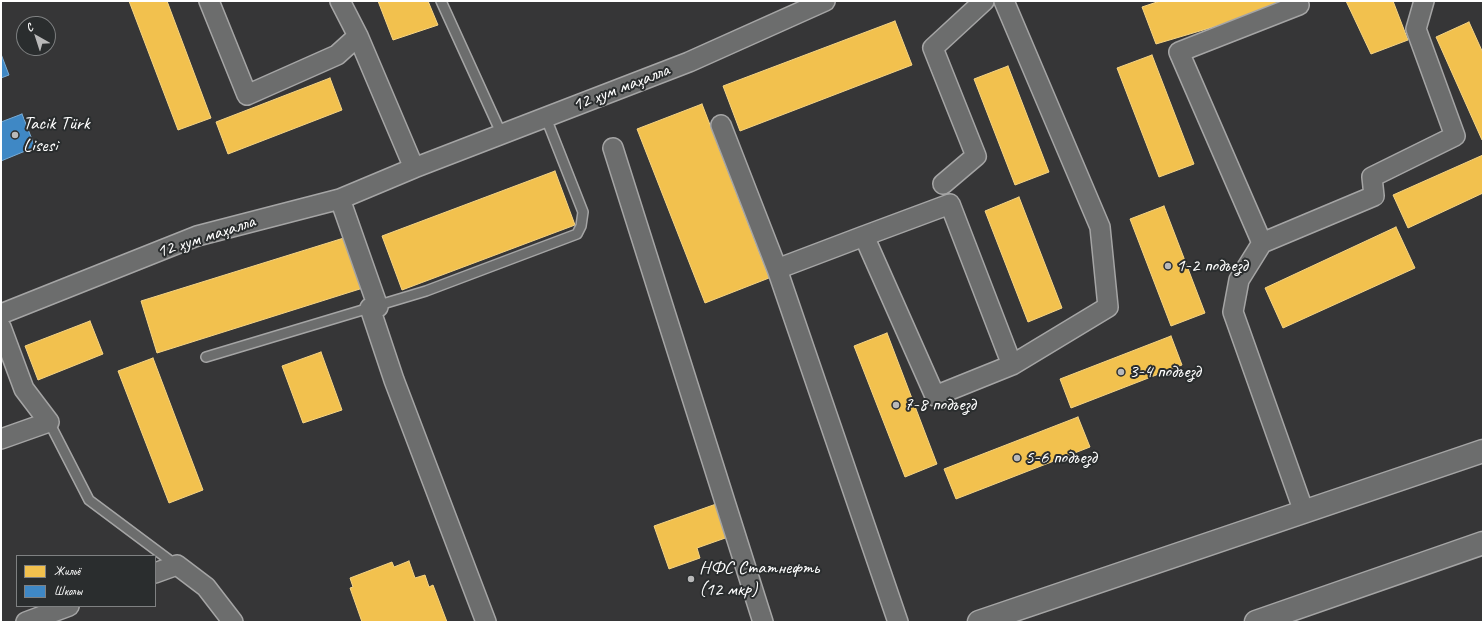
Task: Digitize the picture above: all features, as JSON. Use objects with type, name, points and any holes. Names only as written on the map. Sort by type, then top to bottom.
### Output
[{"type":"street","points":[[340,1],[358,36],[414,168]]},
{"type":"street","name":"12 ҳум маҳалла","points":[[1,314],[197,236],[340,199],[414,168],[689,62],[825,1]]},
{"type":"street","points":[[943,184],[976,156],[933,48],[984,1]]},
{"type":"street","points":[[864,236],[935,396],[1012,365],[1108,306],[1100,227],[1004,1]]},
{"type":"street","points":[[1304,512],[1233,312],[1239,280],[1262,243],[1374,196],[1372,177],[1455,136],[1416,29],[1424,1]]},
{"type":"street","points":[[212,2],[247,95],[337,55],[358,36]]},
{"type":"street","points":[[1262,243],[1180,52],[1299,6]]},
{"type":"street","points":[[721,125],[777,269],[898,622]]},
{"type":"street","points":[[613,148],[763,622]]},
{"type":"street","points":[[340,199],[374,307],[394,380],[486,622]]},
{"type":"street","points":[[777,269],[950,204],[1012,365]]},
{"type":"street","points":[[1,327],[24,389],[49,422],[1,439]]},
{"type":"street","points":[[979,622],[1483,451]]},
{"type":"street","points":[[1256,622],[1483,543]]},
{"type":"street","points":[[156,573],[176,565],[206,587],[233,622]]},
{"type":"street","points":[[26,622],[65,607]]},
{"type":"lane","points":[[441,1],[502,135]]},
{"type":"lane","points":[[206,357],[426,291],[577,234],[581,226],[583,212],[546,118]]},
{"type":"lane","points":[[49,422],[89,500],[176,565]]},
{"type":"building: Жильё","points":[[129,1],[167,1],[211,118],[178,130]]},
{"type":"building: Жильё","points":[[378,1],[428,1],[438,25],[393,40]]},
{"type":"building: Жильё","points":[[1160,1],[1301,1],[1156,44],[1142,7]]},
{"type":"building: Жильё","points":[[1346,1],[1393,1],[1408,40],[1371,54]]},
{"type":"building: Жильё","points":[[895,21],[912,65],[740,131],[723,86]]},
{"type":"building: Жильё","points":[[1469,22],[1483,53],[1483,140],[1436,37]]},
{"type":"building: Жильё","points":[[1152,55],[1194,164],[1159,177],[1117,68]]},
{"type":"building: Жильё","points":[[1008,66],[1049,172],[1015,185],[974,79]]},
{"type":"building: Жильё","points":[[330,78],[342,110],[228,154],[216,122]]},
{"type":"building: Жильё","points":[[702,104],[769,278],[705,303],[637,129]]},
{"type":"building: Жильё","points":[[1483,155],[1483,193],[1408,228],[1393,195]]},
{"type":"building: Жильё","points":[[555,171],[575,225],[402,290],[382,236]]},
{"type":"building: Жильё","points":[[1019,197],[1062,308],[1028,322],[985,211]]},
{"type":"building: Жильё","name":"1-2 подъезд","points":[[1164,206],[1205,313],[1171,326],[1130,219]]},
{"type":"building: Жильё","points":[[1396,227],[1415,268],[1283,328],[1265,288]]},
{"type":"building: Жильё","points":[[347,237],[363,288],[157,353],[141,301]]},
{"type":"building: Жильё","points":[[90,321],[103,354],[38,380],[25,346]]},
{"type":"building: Жильё","name":"7-8 подъезд","points":[[887,333],[937,464],[905,477],[854,346]]},
{"type":"building: Жильё","name":"3-4 подъезд","points":[[1171,336],[1182,365],[1071,408],[1060,379]]},
{"type":"building: Жильё","points":[[321,352],[342,410],[303,423],[282,366]]},
{"type":"building: Жильё","points":[[153,358],[203,490],[169,503],[118,371]]},
{"type":"building: Жильё","name":"5-6 подъезд","points":[[1078,417],[1090,447],[956,499],[944,469]]},
{"type":"building: Жильё","points":[[719,503],[731,536],[697,548],[700,558],[669,569],[654,526]]},
{"type":"building: Жильё","points":[[409,561],[415,578],[425,575],[429,587],[433,585],[447,622],[362,622],[350,588],[353,587],[350,578],[392,562],[394,567]]},
{"type":"building: Школы","name":"Tacik Türk Lisesi","points":[[1,54],[9,75],[1,78]]},
{"type":"building: Школы","name":"Tacik Türk Lisesi","points":[[22,114],[35,147],[1,161],[1,122]]},
{"type":"place","name":"Tacik Türk Lisesi","points":[[15,135]]},
{"type":"place","name":"1-2 подъезд","points":[[1168,266]]},
{"type":"place","name":"3-4 подъезд","points":[[1121,372]]},
{"type":"place","name":"7-8 подъезд","points":[[896,405]]},
{"type":"place","name":"5-6 подъезд","points":[[1017,458]]},
{"type":"place","name":"НФС Статнефть (12 мкр)","points":[[691,579]]}]
